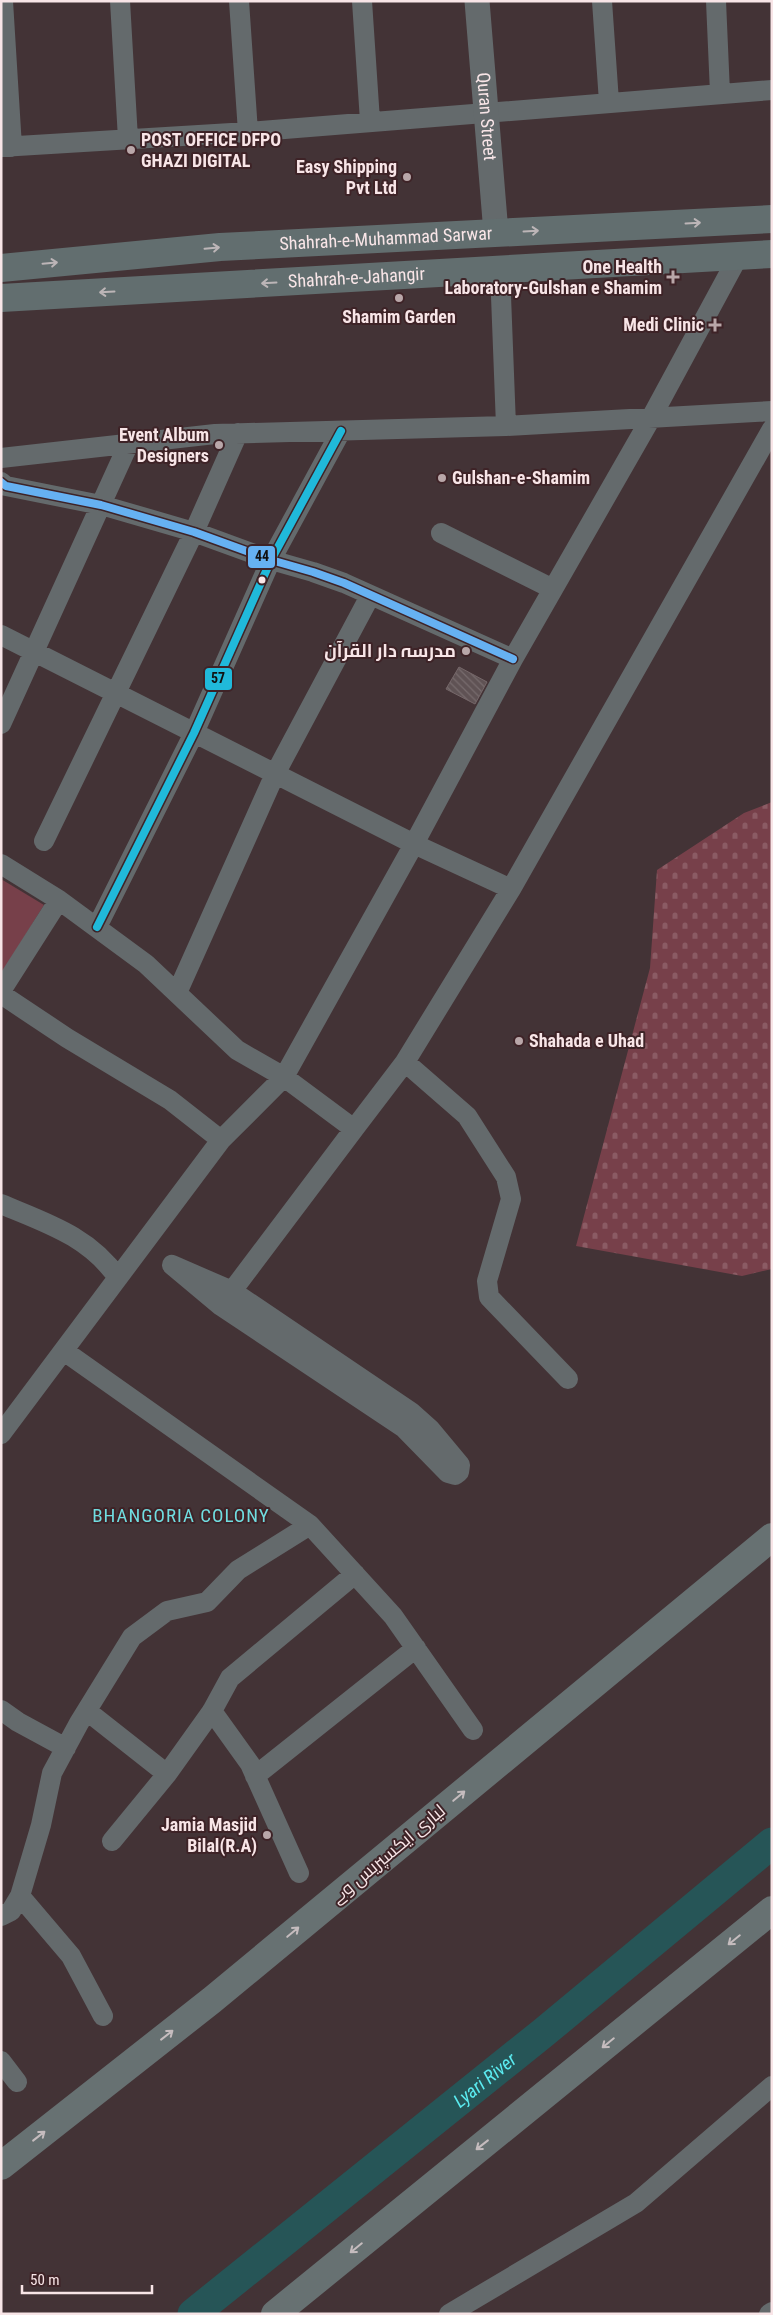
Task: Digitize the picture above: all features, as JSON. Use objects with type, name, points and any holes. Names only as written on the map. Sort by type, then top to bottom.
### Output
[{"type":"highway","name":"لیاری ایکسپریس وے","points":[[1,2166],[212,2000],[772,1537]]},
{"type":"highway","points":[[275,2314],[772,1910]]},
{"type":"main road","name":"Shahrah-e-Muhammad Sarwar","points":[[1,268],[220,247],[772,219]]},
{"type":"main road","name":"Shahrah-e-Jahangir","points":[[1,298],[772,254]]},
{"type":"street","points":[[3,1],[7,147],[248,132],[772,90]]},
{"type":"street","points":[[120,1],[128,139]]},
{"type":"street","points":[[239,1],[248,132]]},
{"type":"street","points":[[362,1],[370,121]]},
{"type":"street","name":"Quran Street","points":[[477,1],[496,233]]},
{"type":"street","points":[[602,1],[609,102]]},
{"type":"street","points":[[716,1],[720,93]]},
{"type":"street","points":[[1,1434],[221,1140],[284,1078],[414,844],[513,659],[651,418],[738,257]]},
{"type":"street","points":[[500,270],[506,426]]},
{"type":"street","points":[[1,458],[238,433],[506,426],[772,412]]},
{"type":"street","points":[[232,1291],[405,1062],[511,889],[772,429]]},
{"type":"street","points":[[97,927],[194,732],[271,560],[341,430]]},
{"type":"street","points":[[44,841],[194,532],[238,433]]},
{"type":"street","points":[[1,724],[129,443]]},
{"type":"street","points":[[3,489],[101,505],[194,532],[271,560],[313,572],[513,659]]},
{"type":"street","points":[[441,533],[553,589]]},
{"type":"street","points":[[177,993],[275,774],[370,596]]},
{"type":"street","points":[[1,635],[414,844],[511,889]]},
{"type":"street","points":[[1,864],[59,900],[97,927],[146,964],[237,1050],[284,1078],[354,1129]]},
{"type":"street","points":[[59,900],[1,993],[67,1038],[170,1100],[221,1140]]},
{"type":"street","points":[[405,1062],[467,1116],[506,1177],[511,1199],[487,1281],[489,1298],[568,1379]]},
{"type":"street","points":[[1,1204],[71,1234],[108,1263],[118,1278]]},
{"type":"street","points":[[172,1264],[232,1291],[411,1412],[430,1429],[460,1465],[459,1472],[455,1475],[448,1473],[404,1428],[220,1306],[172,1264]]},
{"type":"street","points":[[64,1351],[310,1525],[393,1616],[473,1730]]},
{"type":"street","points":[[1,1916],[11,1911],[20,1896],[41,1825],[52,1773],[132,1637],[167,1611],[207,1602],[238,1570],[310,1525]]},
{"type":"street","points":[[112,1841],[167,1774],[212,1711],[230,1678],[355,1574]]},
{"type":"street","points":[[255,1776],[416,1648]]},
{"type":"street","points":[[1,1710],[18,1722],[66,1748]]},
{"type":"street","points":[[87,1711],[167,1774]]},
{"type":"street","points":[[212,1711],[250,1764],[299,1873]]},
{"type":"street","points":[[20,1896],[71,1956],[103,2016]]},
{"type":"street","points":[[1,2061],[17,2082]]},
{"type":"street","points":[[449,2314],[636,2203],[772,2086]]},
{"type":"green space","points":[[772,802],[772,1269],[742,1276],[576,1246],[650,968],[657,870],[744,813]]},
{"type":"green space","points":[[1,879],[44,905],[1,974]]},
{"type":"building","points":[[459,667],[487,682],[475,704],[446,689]]},
{"type":"waterway","name":"Lyari River","points":[[193,2314],[543,2033],[772,1843]]},
{"type":"transit line","name":"57","points":[[97,927],[194,733],[271,560],[341,431]]},
{"type":"transit line","name":"44","points":[[1,482],[6,486],[101,505],[194,532],[271,560],[313,572],[344,583],[513,659]]},
{"type":"place","name":"POST OFFICE DFPO GHAZI DIGITAL","points":[[131,150]]},
{"type":"place","name":"Easy Shipping Pvt Ltd","points":[[407,177]]},
{"type":"place","name":"One Health Laboratory-Gulshan e Shamim","points":[[673,277]]},
{"type":"place","name":"Shamim Garden","points":[[399,298]]},
{"type":"place","name":"Medi Clinic","points":[[715,325]]},
{"type":"place","name":"Event Album Designers","points":[[219,445]]},
{"type":"place","name":"Gulshan-e-Shamim","points":[[442,478]]},
{"type":"place","name":"مدرسہ دار القرآن","points":[[466,651]]},
{"type":"place","name":"Shahada e Uhad","points":[[519,1041]]},
{"type":"place","name":"Jamia Masjid Bilal(R.A)","points":[[267,1835]]},
{"type":"district","name":"BHANGORIA COLONY","points":[[181,1515]]}]
